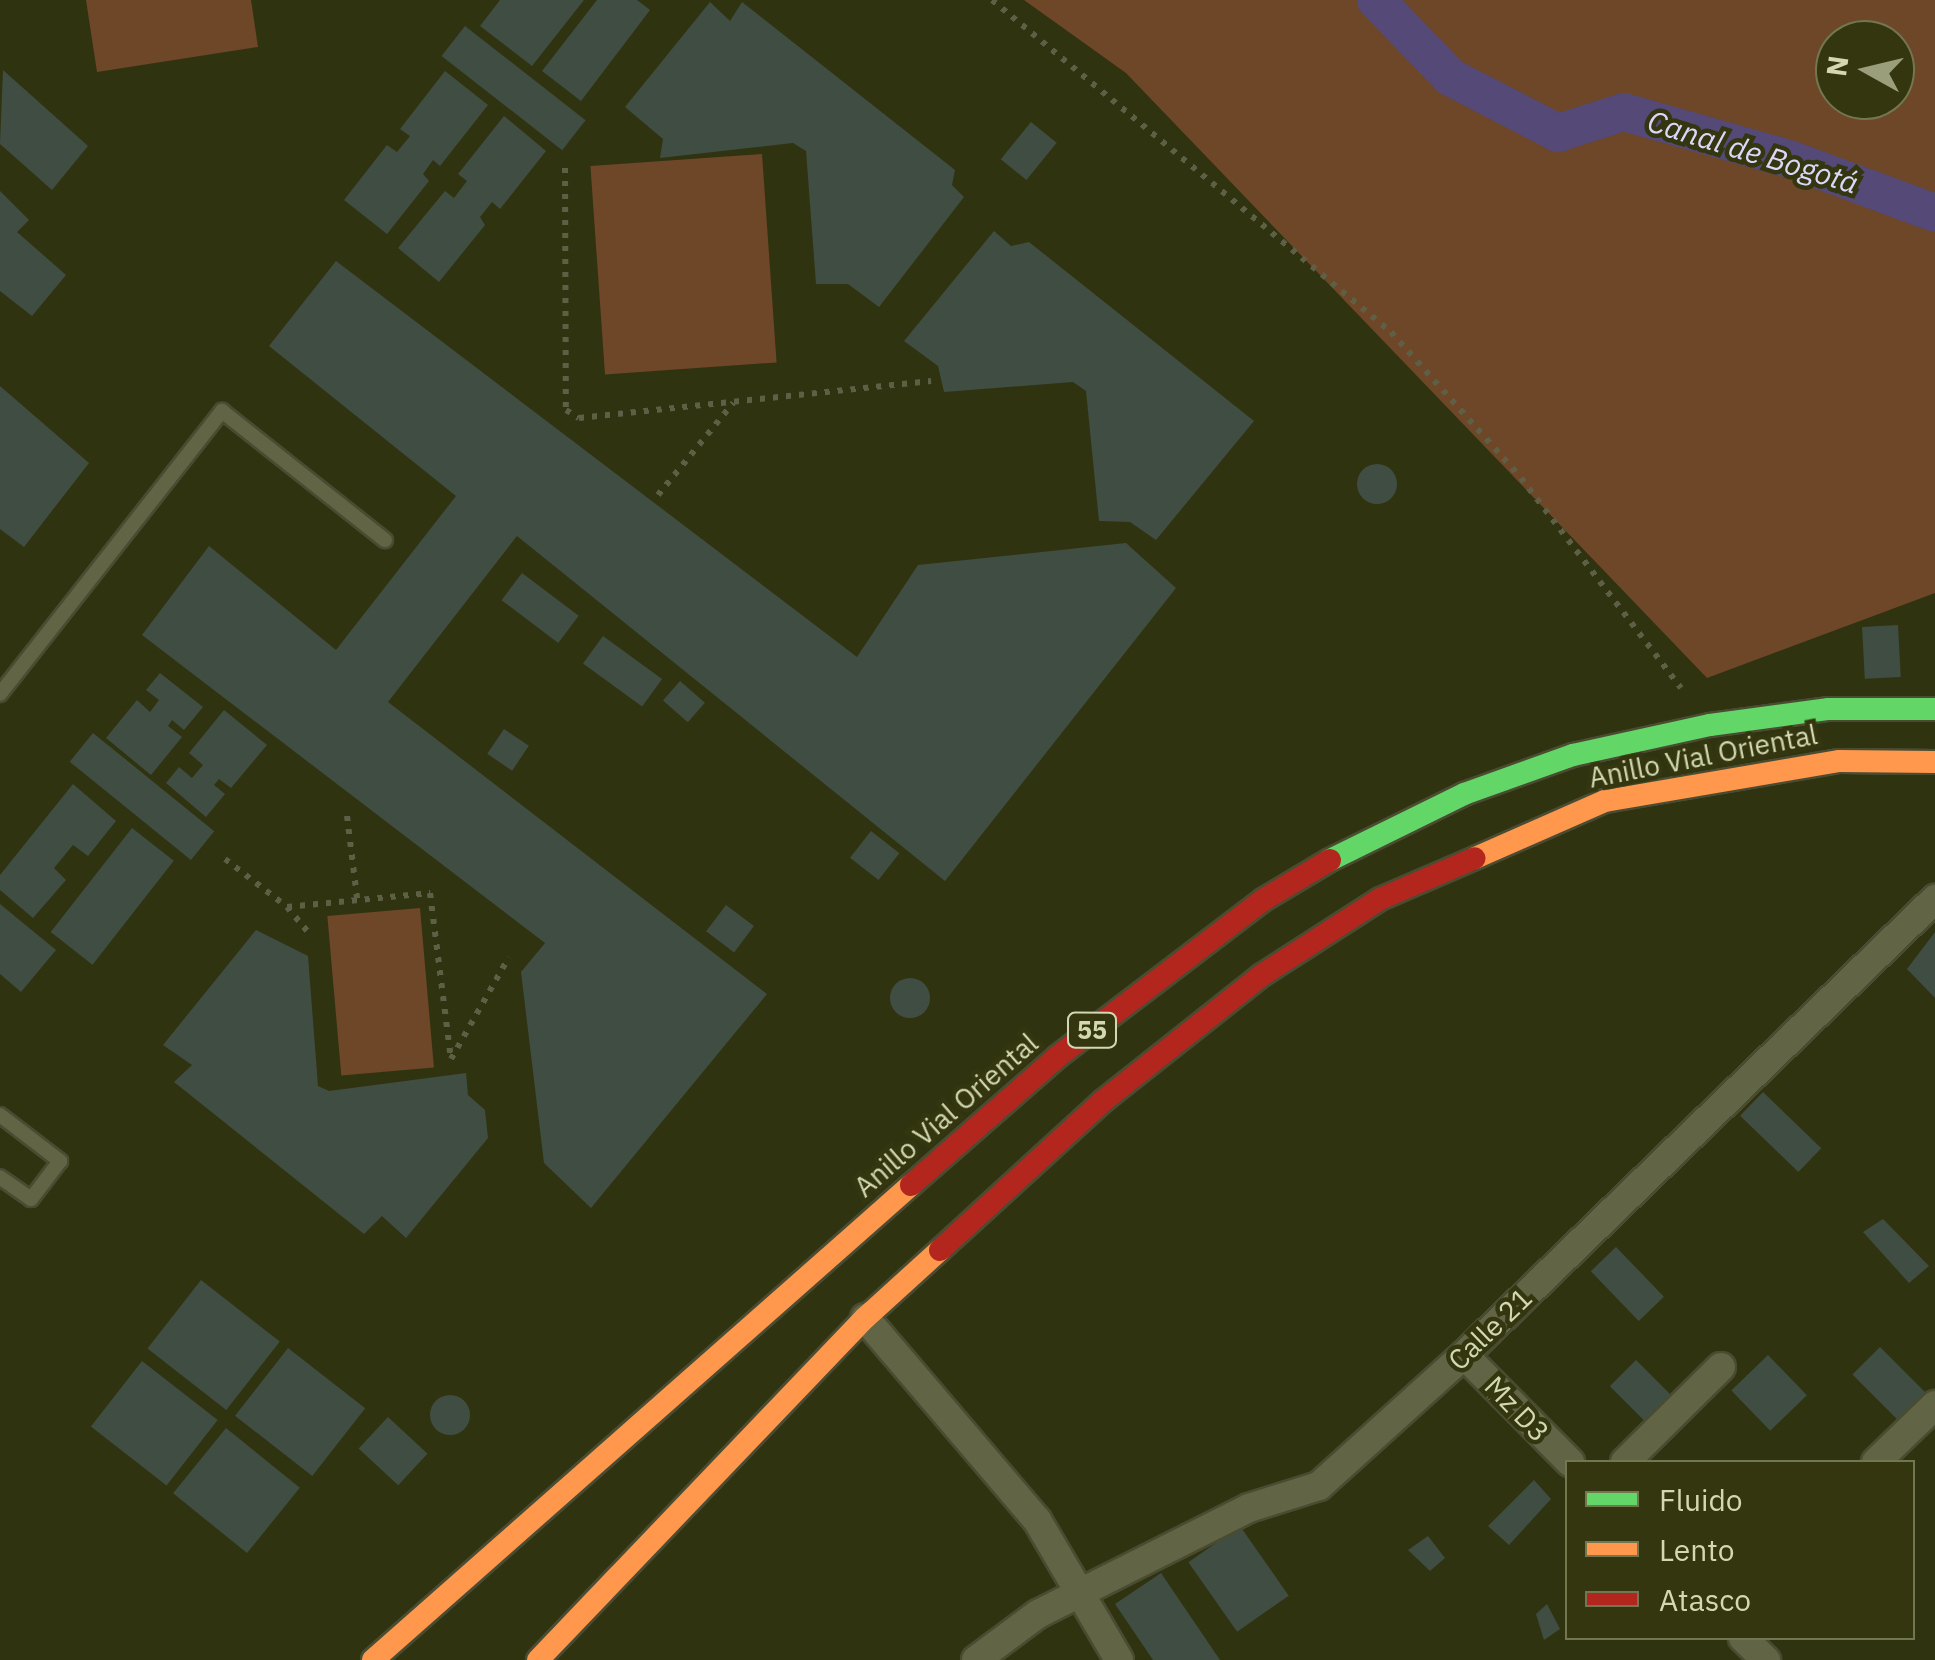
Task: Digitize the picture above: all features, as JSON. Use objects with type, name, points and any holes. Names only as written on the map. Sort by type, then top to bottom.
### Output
[{"type":"highway","name":"Anillo Vial Oriental","points":[[373,1660],[1057,1057],[1263,900],[1362,841],[1464,794],[1573,755],[1710,724],[1829,709],[1935,709]]},
{"type":"highway","name":"Anillo Vial Oriental","points":[[538,1660],[865,1318],[1102,1102],[1262,975],[1380,899],[1605,801],[1840,761],[1935,762]]},
{"type":"street","name":"Calle 21","points":[[976,1660],[1038,1614],[1249,1508],[1319,1486],[1464,1355],[1935,898]]},
{"type":"street","points":[[865,1318],[981,1447],[1082,1594],[1119,1660]]},
{"type":"street","name":"Mz D3","points":[[1464,1355],[1568,1460]]},
{"type":"street","points":[[1627,1460],[1721,1367]]},
{"type":"street","points":[[1878,1460],[1935,1405]]},
{"type":"street","points":[[1744,1640],[1766,1660]]},
{"type":"lane","points":[[0,694],[222,410],[385,540]]},
{"type":"lane","points":[[0,1115],[60,1161],[30,1199],[0,1177]]},
{"type":"path","points":[[992,0],[1392,332],[1521,478],[1710,724]]},
{"type":"path","points":[[565,168],[566,410],[579,418],[931,381]]},
{"type":"path","points":[[658,495],[734,402]]},
{"type":"path","points":[[346,816],[356,898]]},
{"type":"path","points":[[225,859],[287,907],[308,932]]},
{"type":"path","points":[[287,907],[430,893],[451,1058],[509,957]]},
{"type":"shaded area","points":[[86,0],[251,0],[258,47],[97,72]]},
{"type":"shaded area","points":[[1024,0],[1935,0],[1935,593],[1707,678],[1126,73]]},
{"type":"shaded area","points":[[762,154],[777,362],[605,374],[590,166]]},
{"type":"shaded area","points":[[420,908],[434,1067],[341,1075],[327,916]]},
{"type":"building","points":[[500,0],[584,0],[532,66],[480,26]]},
{"type":"building","points":[[597,0],[637,0],[650,10],[581,101],[542,71]]},
{"type":"building","points":[[710,2],[730,21],[742,2],[955,170],[952,185],[964,197],[879,307],[848,284],[816,284],[806,151],[793,143],[660,158],[663,139],[625,107]]},
{"type":"building","points":[[465,26],[586,120],[562,150],[442,56]]},
{"type":"building","points":[[3,70],[88,146],[52,190],[0,144]]},
{"type":"building","points":[[445,71],[488,105],[440,166],[433,160],[423,174],[429,181],[387,234],[344,200],[387,145],[397,152],[410,136],[400,129]]},
{"type":"building","points":[[504,116],[546,151],[500,209],[492,202],[480,217],[485,225],[439,282],[398,248],[445,191],[454,198],[467,181],[458,174]]},
{"type":"building","points":[[1031,122],[1057,143],[1026,180],[1001,159]]},
{"type":"building","points":[[0,191],[29,220],[17,232],[66,275],[32,316],[0,291]]},
{"type":"building","points":[[994,231],[1011,246],[1029,242],[1254,421],[1156,540],[1130,522],[1099,521],[1086,391],[1073,382],[944,392],[938,366],[904,341]]},
{"type":"building","points":[[336,261],[857,657],[918,565],[1126,543],[1176,588],[945,881],[517,536],[388,702],[767,994],[591,1208],[544,1163],[521,972],[545,943],[142,635],[209,546],[336,650],[456,496],[269,346]]},
{"type":"building","points":[[0,386],[89,463],[24,547],[0,529]]},
{"type":"building","points":[[1377,464],[1391,470],[1397,484],[1391,498],[1377,504],[1363,498],[1357,484],[1363,470]]},
{"type":"building","points":[[522,573],[579,616],[558,643],[502,600]]},
{"type":"building","points":[[1898,625],[1901,677],[1865,679],[1862,627]]},
{"type":"building","points":[[603,636],[662,679],[642,706],[583,664]]},
{"type":"building","points":[[160,673],[203,707],[184,730],[172,720],[168,726],[182,737],[151,775],[106,738],[137,700],[150,712],[159,700],[146,690]]},
{"type":"building","points":[[680,681],[705,703],[688,722],[663,701]]},
{"type":"building","points":[[224,710],[267,745],[231,788],[219,779],[214,785],[225,794],[206,817],[166,783],[179,767],[192,778],[203,765],[189,753]]},
{"type":"building","points":[[504,729],[529,746],[512,771],[487,754]]},
{"type":"building","points":[[93,733],[214,831],[191,860],[70,762]]},
{"type":"building","points":[[73,784],[116,821],[88,856],[73,845],[54,868],[66,880],[33,918],[0,890],[0,875]]},
{"type":"building","points":[[132,828],[174,861],[92,965],[51,932]]},
{"type":"building","points":[[871,831],[899,853],[878,880],[850,858]]},
{"type":"building","points":[[0,904],[56,950],[21,992],[0,974]]},
{"type":"building","points":[[726,905],[754,926],[734,952],[706,931]]},
{"type":"building","points":[[256,930],[308,956],[318,1086],[329,1091],[466,1073],[468,1095],[485,1110],[488,1138],[406,1238],[382,1216],[364,1234],[174,1082],[192,1065],[163,1045]]},
{"type":"building","points":[[1935,932],[1935,998],[1907,969]]},
{"type":"building","points":[[910,978],[924,984],[930,998],[924,1012],[910,1018],[896,1012],[890,998],[896,984]]},
{"type":"building","points":[[1763,1092],[1821,1148],[1798,1172],[1740,1116]]},
{"type":"building","points":[[1883,1219],[1929,1266],[1909,1283],[1863,1232]]},
{"type":"building","points":[[1616,1247],[1664,1297],[1639,1321],[1591,1271]]},
{"type":"building","points":[[201,1280],[280,1342],[226,1410],[147,1349]]},
{"type":"building","points":[[1880,1347],[1927,1394],[1899,1421],[1852,1375]]},
{"type":"building","points":[[288,1348],[365,1408],[312,1476],[235,1416]]},
{"type":"building","points":[[1768,1355],[1807,1395],[1770,1431],[1731,1390]]},
{"type":"building","points":[[1636,1360],[1675,1399],[1649,1425],[1610,1386]]},
{"type":"building","points":[[142,1361],[218,1420],[167,1486],[91,1426]]},
{"type":"building","points":[[450,1395],[464,1401],[470,1415],[464,1429],[450,1435],[436,1429],[430,1415],[436,1401]]},
{"type":"building","points":[[388,1417],[427,1454],[398,1485],[359,1448]]},
{"type":"building","points":[[226,1428],[300,1488],[247,1553],[173,1493]]},
{"type":"building","points":[[1534,1480],[1551,1499],[1509,1545],[1488,1526]]},
{"type":"building","points":[[1240,1526],[1289,1596],[1237,1632],[1188,1562]]},
{"type":"building","points":[[1428,1536],[1445,1558],[1430,1571],[1408,1550]]},
{"type":"building","points":[[1161,1573],[1220,1660],[1153,1660],[1115,1604]]},
{"type":"building","points":[[1547,1604],[1560,1629],[1544,1640],[1536,1614]]},
{"type":"waterway","name":"Canal de Bogotá","points":[[1376,0],[1450,77],[1558,133],[1624,112],[1792,160],[1935,213]]},
{"type":"traffic: fast","points":[[1330,860],[1464,794],[1573,755],[1710,725],[1829,709],[1935,709]]},
{"type":"traffic: slow","points":[[1475,858],[1605,801],[1840,761],[1935,762]]},
{"type":"traffic: slow","points":[[373,1660],[911,1185]]},
{"type":"traffic: slow","points":[[538,1660],[865,1318],[940,1250]]},
{"type":"traffic: jam","points":[[940,1250],[1103,1101],[1262,975],[1380,899],[1475,858]]},
{"type":"traffic: jam","points":[[911,1185],[1057,1057],[1263,900],[1330,860]]}]
